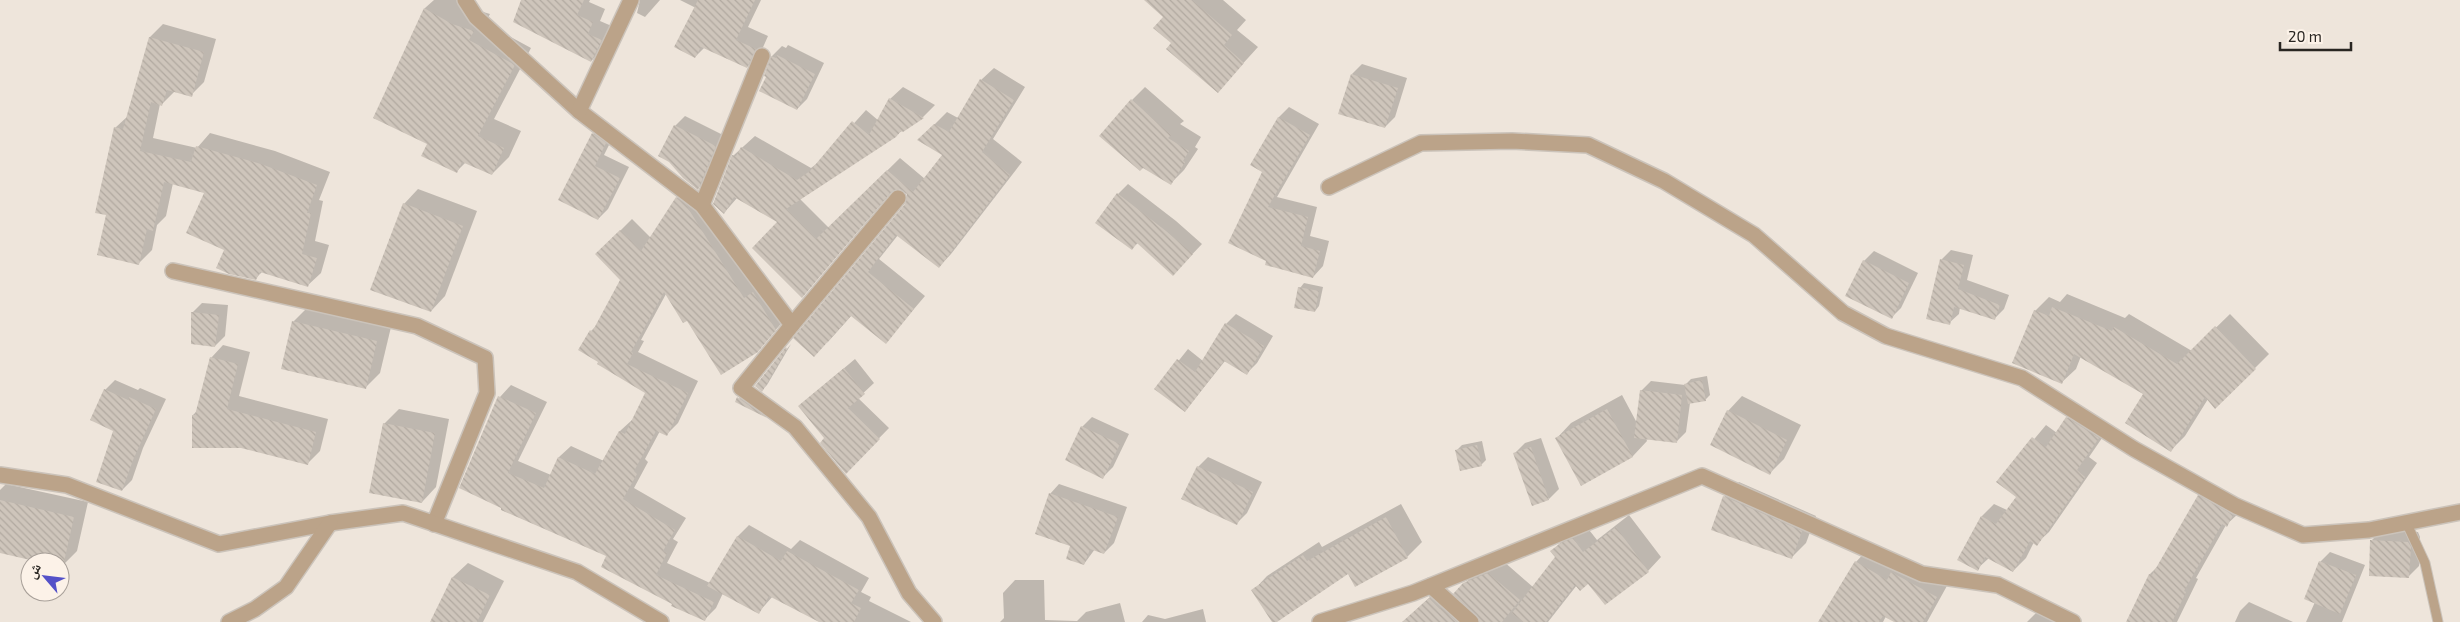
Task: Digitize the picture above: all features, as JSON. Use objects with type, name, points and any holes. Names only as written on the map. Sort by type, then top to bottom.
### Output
[{"type":"street","points":[[465,0],[476,17],[579,111],[702,205],[792,325]]},
{"type":"street","points":[[579,111],[631,0]]},
{"type":"street","points":[[702,205],[762,56]]},
{"type":"street","points":[[1329,187],[1421,142],[1512,141],[1588,145],[1664,181],[1754,235],[1843,313],[1886,336],[2022,378],[2134,449],[2236,506],[2303,535],[2369,530],[2460,512]]},
{"type":"street","points":[[898,198],[741,388],[795,427],[869,517],[909,593],[934,622]]},
{"type":"street","points":[[173,271],[417,326],[486,358],[487,393],[434,524]]},
{"type":"street","points":[[0,475],[67,486],[220,544],[330,523],[403,513],[577,572],[661,622]]},
{"type":"street","points":[[1320,622],[1432,586],[1702,476],[1922,574],[1998,585],[2073,622]]},
{"type":"street","points":[[229,622],[255,608],[286,587],[330,523]]},
{"type":"street","points":[[1432,586],[1471,622]]},
{"type":"lane","points":[[2406,522],[2425,563],[2438,622]]},
{"type":"building","points":[[521,0],[584,0],[577,15],[593,22],[588,34],[602,40],[591,62],[513,22]]},
{"type":"building","points":[[698,0],[755,0],[736,40],[756,49],[747,68],[701,47],[695,58],[674,47]]},
{"type":"building","points":[[1144,0],[1192,0],[1232,35],[1224,45],[1244,63],[1218,93],[1166,49],[1171,43],[1153,28],[1163,17]]},
{"type":"building","points":[[424,8],[452,24],[474,31],[469,40],[515,65],[478,136],[504,148],[492,175],[462,162],[457,173],[421,156],[427,144],[373,118]]},
{"type":"building","points":[[149,37],[204,52],[192,97],[167,90],[162,106],[151,102],[140,151],[191,162],[196,146],[261,164],[317,185],[307,213],[311,213],[302,254],[317,258],[308,287],[260,272],[256,280],[229,274],[216,268],[224,250],[186,233],[204,193],[164,182],[153,231],[147,229],[139,265],[97,255],[106,215],[95,213],[114,127],[123,129]]},
{"type":"building","points":[[777,55],[815,74],[797,110],[759,91],[766,77],[764,76],[771,56],[776,58]]},
{"type":"building","points":[[1351,74],[1398,88],[1385,128],[1338,114]]},
{"type":"building","points":[[980,79],[1014,100],[982,152],[1010,175],[939,268],[896,235],[868,272],[914,309],[886,344],[851,316],[814,357],[793,338],[905,204],[907,194],[899,189],[891,192],[802,298],[752,248],[777,222],[734,197],[724,214],[713,204],[732,155],[736,156],[741,147],[797,180],[810,171],[852,121],[869,135],[889,98],[924,118],[903,132],[901,131],[896,137],[786,209],[816,239],[887,170],[913,192],[942,155],[917,140],[934,124],[949,132]]},
{"type":"building","points":[[1131,99],[1171,135],[1168,138],[1189,151],[1183,161],[1185,162],[1171,185],[1143,168],[1140,171],[1099,136]]},
{"type":"building","points":[[1278,117],[1310,135],[1268,207],[1308,217],[1301,246],[1320,251],[1313,278],[1265,265],[1266,261],[1228,243],[1262,172],[1250,165]]},
{"type":"building","points":[[674,125],[716,146],[698,190],[683,178],[669,162],[658,156]]},
{"type":"building","points":[[592,133],[606,143],[595,166],[620,178],[598,220],[558,200]]},
{"type":"building","points":[[1117,193],[1193,254],[1173,276],[1137,243],[1132,250],[1095,223]]},
{"type":"building","points":[[676,197],[686,205],[744,298],[753,292],[776,330],[758,352],[721,375],[687,321],[683,323],[664,292],[631,352],[633,353],[627,364],[688,393],[667,436],[656,431],[634,471],[637,474],[623,499],[675,530],[663,551],[667,553],[656,575],[714,602],[705,621],[671,606],[672,604],[601,567],[606,556],[501,510],[501,508],[459,488],[498,396],[536,413],[508,473],[544,488],[558,457],[595,474],[619,431],[625,434],[645,393],[597,364],[598,362],[578,350],[590,330],[592,332],[620,280],[595,254],[620,230],[641,251]]},
{"type":"building","points":[[403,203],[463,226],[431,312],[370,290]]},
{"type":"building","points":[[1940,259],[1964,265],[1958,289],[2000,305],[1995,320],[1954,307],[1950,325],[1926,319]]},
{"type":"building","points":[[1863,260],[1909,283],[1892,319],[1845,296]]},
{"type":"building","points":[[1298,287],[1319,291],[1315,312],[1294,308]]},
{"type":"building","points":[[2052,307],[2112,331],[2114,327],[2177,364],[2215,326],[2256,369],[2215,409],[2205,397],[2171,452],[2125,423],[2143,394],[2074,354],[2062,384],[2012,363],[2034,310],[2049,316]]},
{"type":"building","points":[[191,312],[219,315],[215,347],[191,344]]},
{"type":"building","points":[[292,321],[377,341],[366,389],[281,369]]},
{"type":"building","points":[[1225,323],[1264,346],[1247,375],[1224,361],[1185,412],[1154,389],[1177,359],[1195,372]]},
{"type":"building","points":[[786,347],[787,349],[762,392],[755,386]]},
{"type":"building","points":[[210,357],[238,364],[227,409],[316,432],[308,465],[241,448],[192,448],[192,415],[195,415]]},
{"type":"building","points":[[844,368],[865,394],[848,408],[880,439],[846,474],[820,443],[824,438],[798,406]]},
{"type":"building","points":[[1702,380],[1706,401],[1688,404],[1684,384]]},
{"type":"building","points":[[104,389],[128,400],[129,397],[156,409],[133,460],[122,491],[96,482],[113,431],[90,420]]},
{"type":"building","points":[[1640,390],[1682,395],[1677,443],[1634,438]]},
{"type":"building","points":[[737,397],[767,418],[735,402]]},
{"type":"building","points":[[1607,409],[1633,457],[1581,486],[1555,438]]},
{"type":"building","points":[[1727,410],[1787,440],[1770,475],[1710,445]]},
{"type":"building","points":[[2066,417],[2099,438],[2077,470],[2085,477],[2037,546],[2030,541],[2013,572],[1985,557],[1978,571],[1957,560],[1981,516],[1996,524],[2016,497],[1996,482],[2032,437],[2046,447]]},
{"type":"building","points":[[383,423],[435,433],[422,503],[369,493]]},
{"type":"building","points":[[1081,426],[1120,444],[1103,479],[1065,460]]},
{"type":"building","points":[[1477,445],[1482,466],[1460,471],[1455,450]]},
{"type":"building","points":[[1531,447],[1549,500],[1532,506],[1513,453]]},
{"type":"building","points":[[1197,466],[1253,492],[1237,525],[1181,499]]},
{"type":"building","points":[[1049,493],[1118,517],[1104,554],[1090,549],[1084,565],[1066,559],[1070,546],[1035,534]]},
{"type":"building","points":[[2198,495],[2233,515],[2227,527],[2222,524],[2184,591],[2186,592],[2172,622],[2126,622],[2149,574],[2152,575]]},
{"type":"building","points":[[1723,496],[1802,531],[1792,559],[1711,530]]},
{"type":"building","points":[[0,500],[74,517],[66,552],[20,552],[20,558],[0,553]]},
{"type":"building","points":[[1386,517],[1408,558],[1355,587],[1348,574],[1277,622],[1272,622],[1251,590],[1303,555],[1307,561]]},
{"type":"building","points":[[1616,527],[1649,572],[1605,605],[1588,584],[1580,591],[1575,585],[1546,622],[1523,622],[1512,613],[1555,557],[1550,551],[1561,543],[1573,538],[1583,552]]},
{"type":"building","points":[[737,536],[781,561],[787,551],[859,590],[851,603],[861,608],[854,622],[819,622],[769,596],[759,614],[707,586]]},
{"type":"building","points":[[2370,540],[2408,542],[2411,547],[2409,578],[2369,576]]},
{"type":"building","points":[[1855,561],[1887,580],[1891,572],[1937,597],[1923,622],[1894,622],[1883,616],[1879,622],[1818,622]]},
{"type":"building","points":[[2319,561],[2356,575],[2340,614],[2304,599]]},
{"type":"building","points":[[1488,573],[1520,600],[1502,622],[1480,622],[1477,615],[1453,594],[1463,583]]},
{"type":"building","points":[[452,577],[490,595],[477,622],[430,622]]},
{"type":"building","points":[[1429,598],[1440,609],[1457,622],[1402,622]]}]
